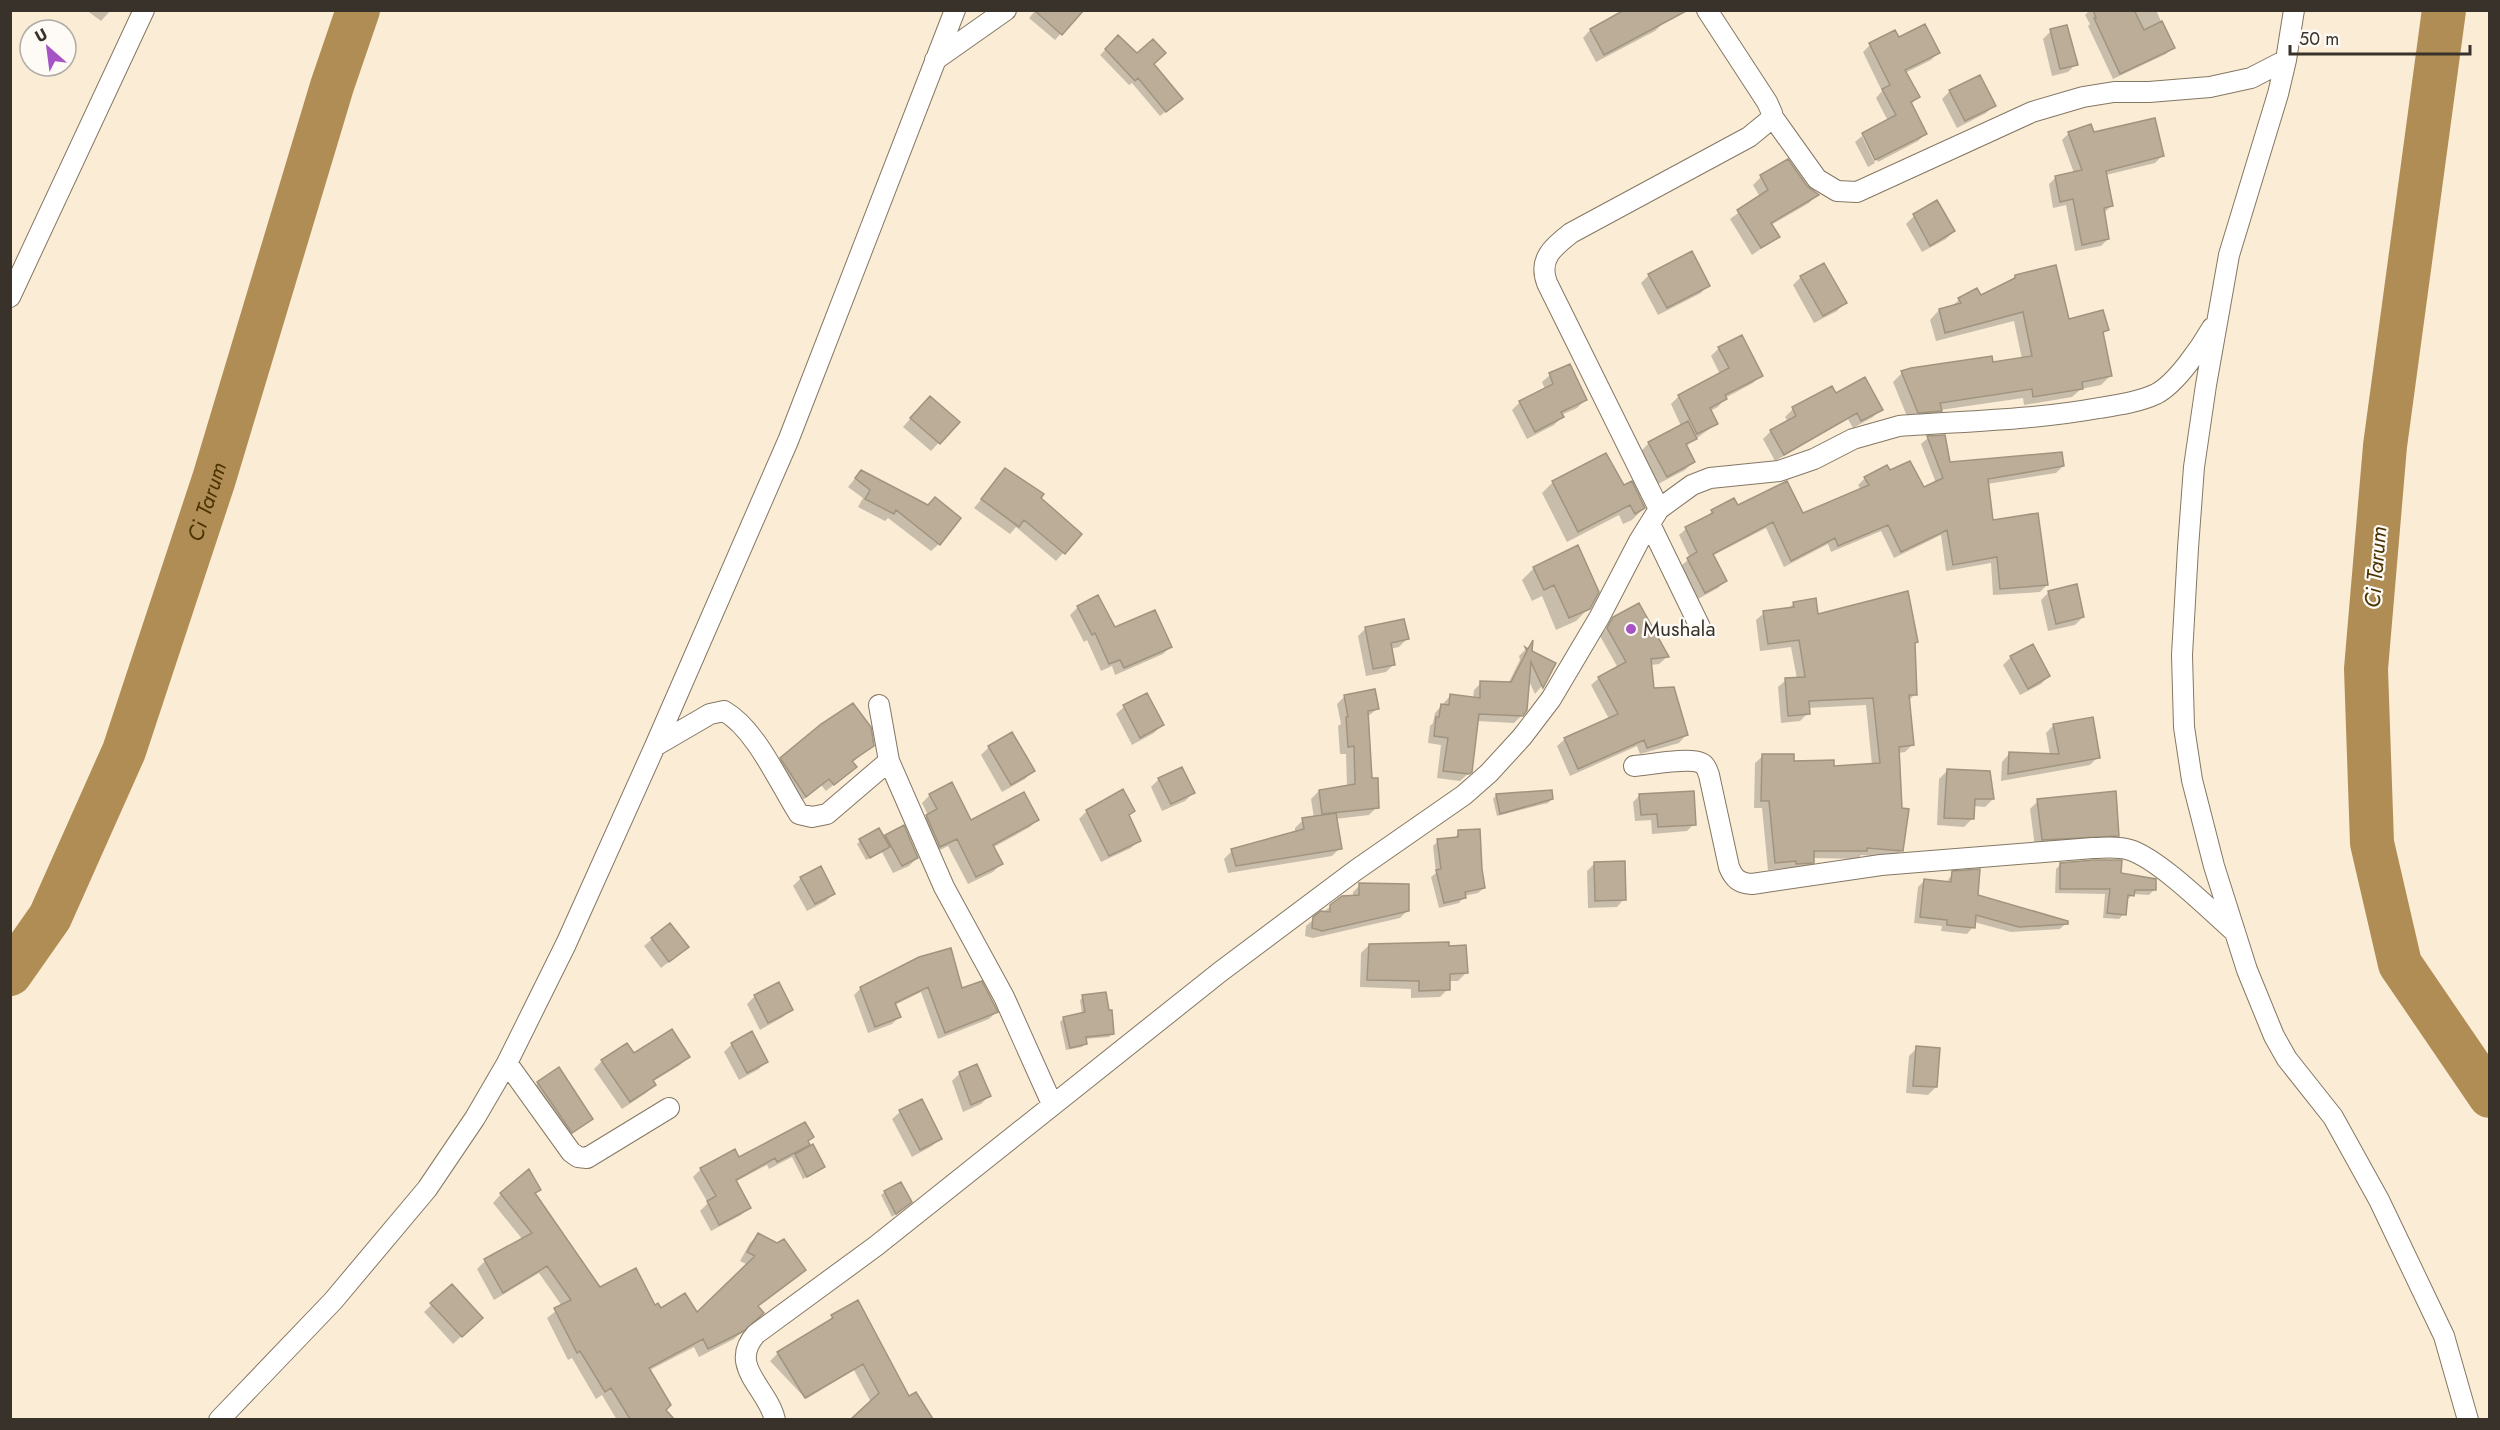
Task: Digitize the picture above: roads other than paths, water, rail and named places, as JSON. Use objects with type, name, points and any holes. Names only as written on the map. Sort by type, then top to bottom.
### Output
[{"type":"street","points":[[10,297],[144,10]]},
{"type":"street","points":[[219,1419],[333,1301],[427,1189],[475,1118],[507,1063],[566,944],[788,441],[955,10]]},
{"type":"street","points":[[935,60],[1006,10]]},
{"type":"street","points":[[1707,10],[1767,102],[1772,116],[1817,179],[1837,191],[1857,192],[2032,112],[2083,97],[2114,92],[2149,92],[2210,87],[2251,78],[2286,60]]},
{"type":"street","points":[[2294,10],[2286,60],[2229,255],[2194,467],[2182,655],[2184,727],[2192,780],[2214,866],[2247,970],[2274,1036],[2287,1059],[2333,1117],[2379,1200],[2450,1351],[2468,1419]]},
{"type":"street","points":[[1700,627],[1654,517],[1547,284],[1544,264],[1547,254],[1571,233],[1749,137],[1762,128],[1772,116]]},
{"type":"street","points":[[775,1419],[769,1402],[746,1364],[745,1352],[748,1342],[876,1246],[1052,1104],[1267,936],[1464,795],[1489,773],[1522,737],[1551,699],[1599,618],[1654,517],[1692,485],[1710,478],[1779,471],[1814,459],[1853,439],[1899,426],[2039,417],[2135,401],[2157,393],[2167,386],[2206,338],[2217,319]]},
{"type":"street","points":[[879,705],[889,761],[944,887],[1004,997],[1052,1104]]},
{"type":"street","points":[[655,746],[710,714],[724,711],[737,718],[799,814],[812,817],[827,814],[889,761]]},
{"type":"street","points":[[1634,766],[1687,761],[1704,766],[1729,867],[1736,880],[1744,884],[1881,865],[2093,848],[2122,848],[2149,860],[2183,886],[2235,932]]},
{"type":"street","points":[[507,1063],[571,1152],[578,1157],[586,1158],[669,1108]]},
{"type":"waterway","name":"Ci Tarum","points":[[10,974],[50,917],[124,751],[214,479],[332,86],[358,10]]},
{"type":"waterway","name":"Ci Tarum","points":[[2444,10],[2385,446],[2366,669],[2372,843],[2400,964],[2490,1096]]},
{"type":"place","name":"Mushala","points":[[1631,629]]}]
